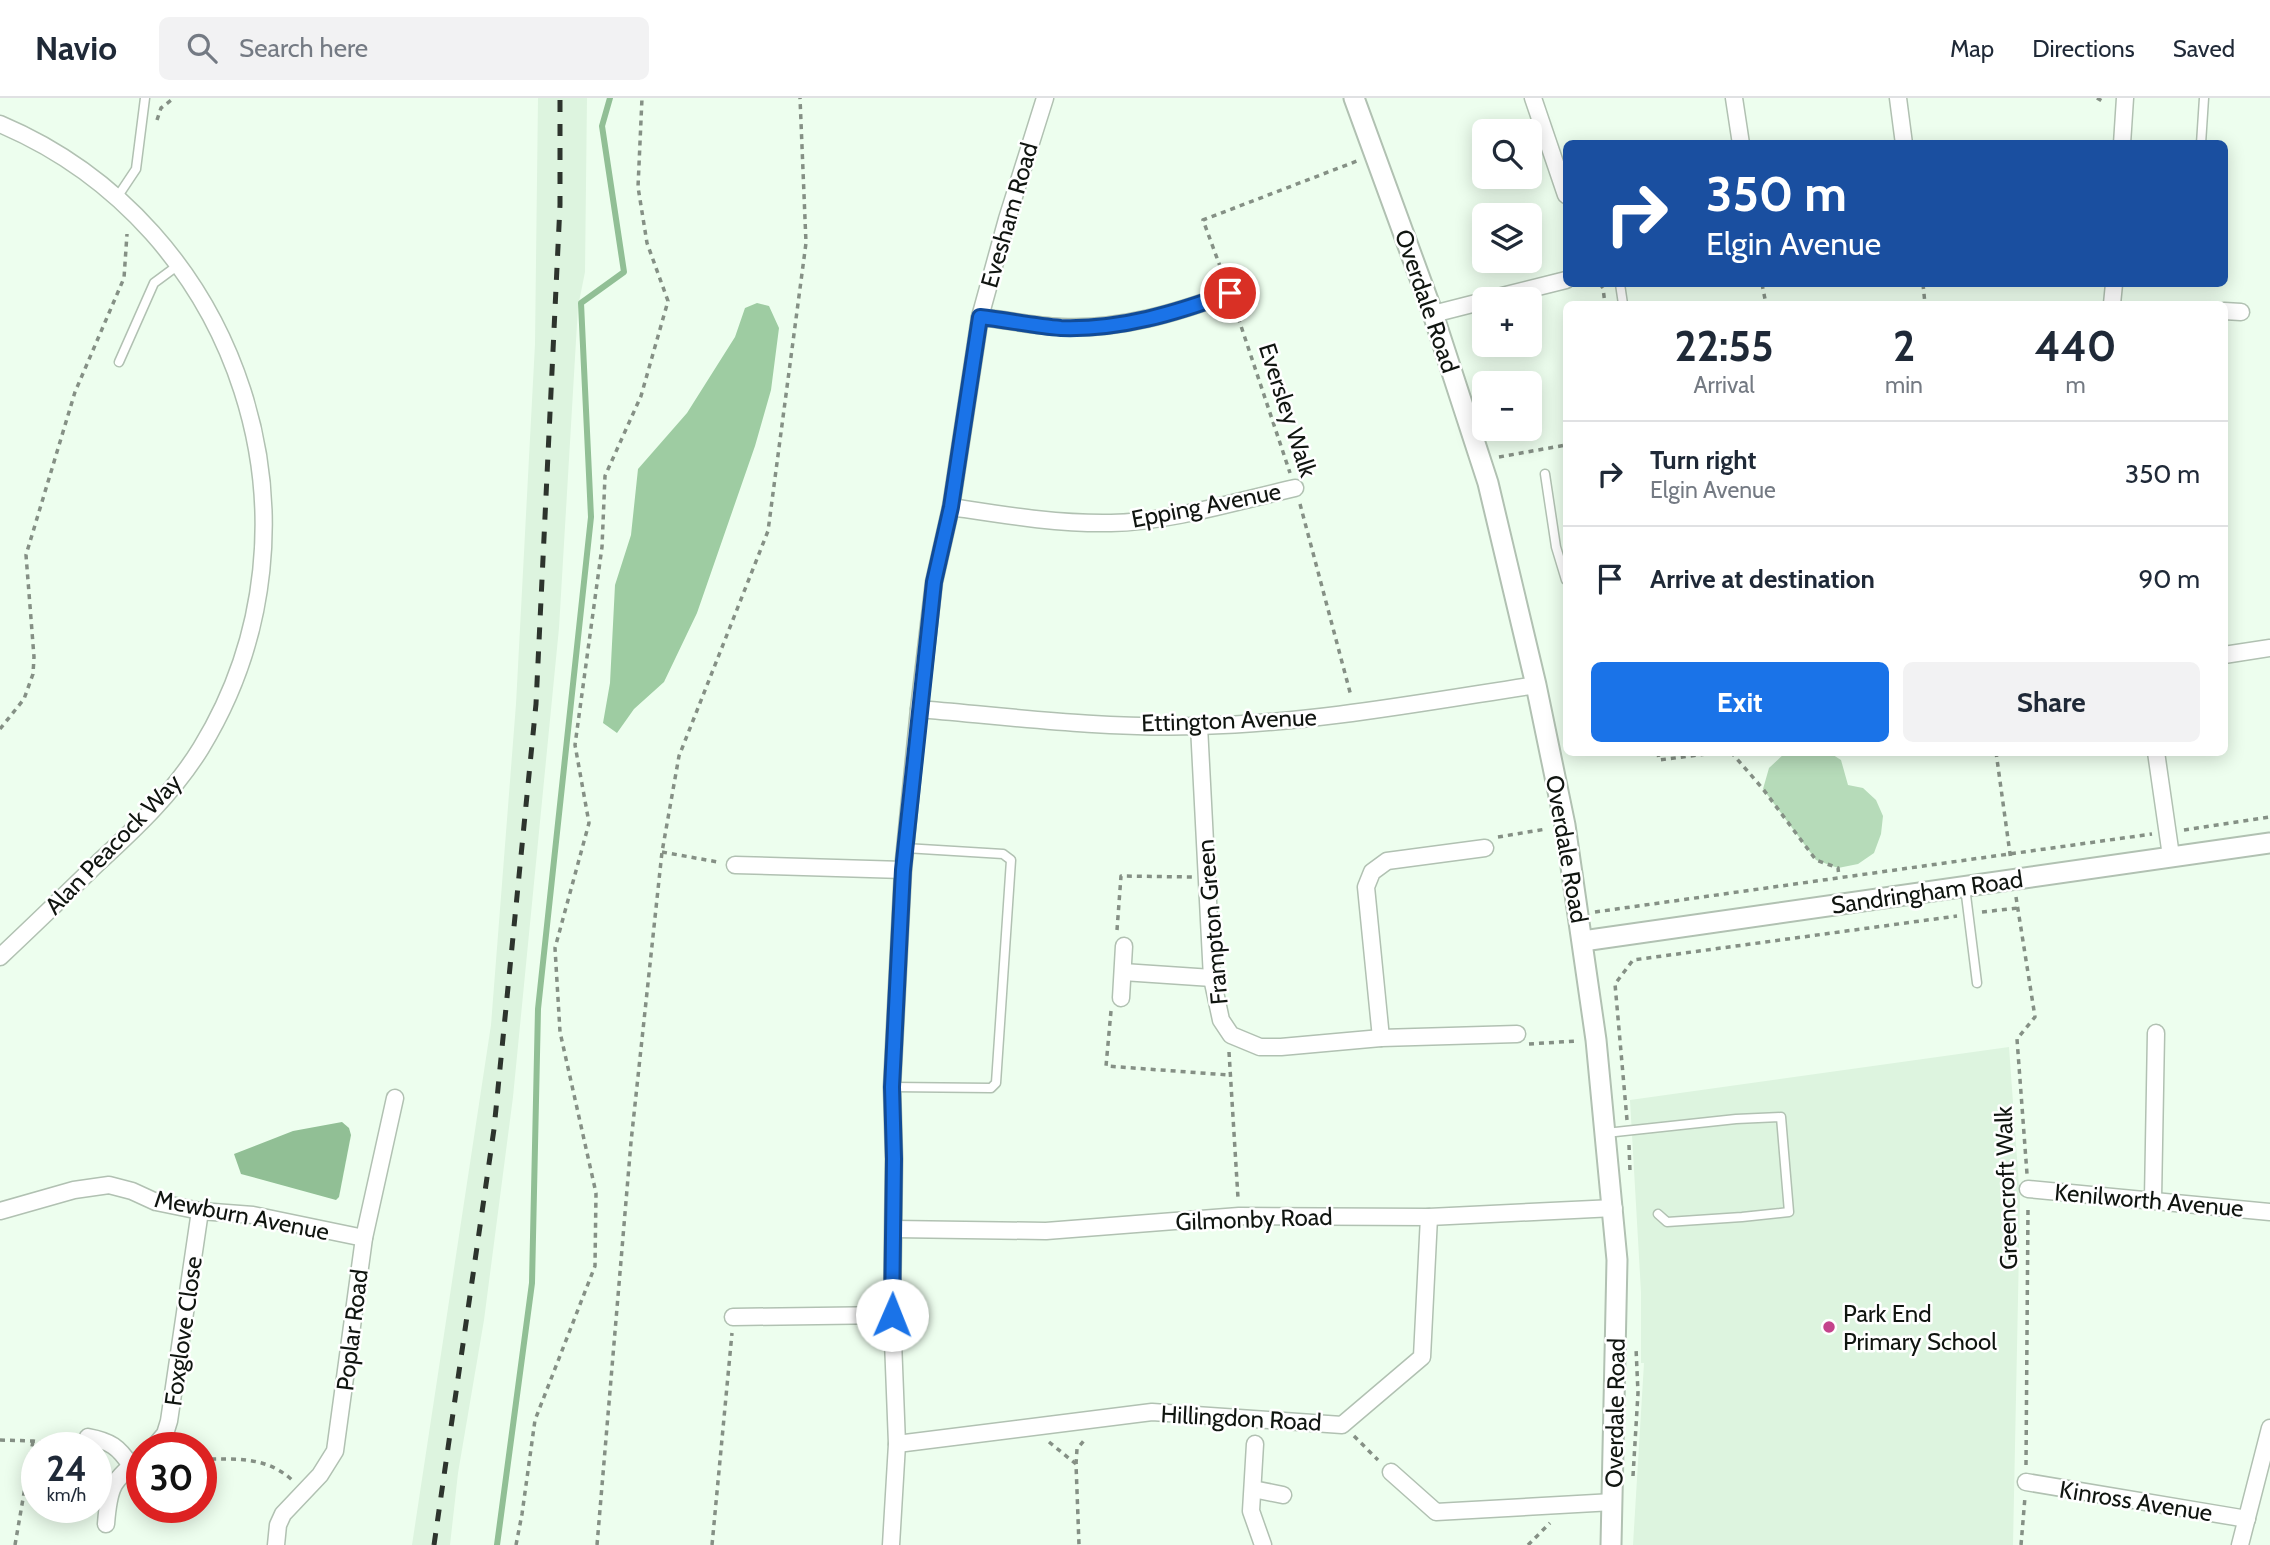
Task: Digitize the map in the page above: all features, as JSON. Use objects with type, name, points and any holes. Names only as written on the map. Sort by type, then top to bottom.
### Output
[{"type":"street","name":"Evesham Road","points":[[891,1545],[897,1444],[892,1315],[892,1087],[903,870],[919,709],[934,582],[951,507],[980,317],[1045,98]]},
{"type":"street","name":"Overdale Road","points":[[1354,98],[1433,314],[1481,460],[1536,685],[1565,825],[1596,1040],[1614,1208],[1617,1260],[1611,1545]]},
{"type":"street","points":[[1533,98],[1563,186]]},
{"type":"street","points":[[1734,98],[1740,140]]},
{"type":"street","points":[[1898,98],[1903,140]]},
{"type":"street","points":[[2122,140],[2125,98]]},
{"type":"street","name":"Alan Peacock Way","points":[[0,124],[28,136],[69,160],[118,196],[179,264],[203,301],[229,350],[246,397],[258,446],[263,491],[264,542],[259,594],[247,643],[224,704],[201,748],[176,783],[133,830],[0,957]]},
{"type":"street","points":[[1538,287],[1563,281]]},
{"type":"street","points":[[980,317],[1061,328],[1118,324],[1170,315],[1230,293]]},
{"type":"street","points":[[1433,314],[1472,304]]},
{"type":"street","points":[[2228,311],[2241,312]]},
{"type":"street","name":"Epping Avenue","points":[[951,507],[1040,521],[1113,523],[1184,514],[1295,488]]},
{"type":"street","points":[[2228,654],[2270,648]]},
{"type":"street","name":"Ettington Avenue","points":[[919,709],[1084,723],[1199,726],[1356,713],[1536,685]]},
{"type":"street","name":"Frampton Green","points":[[1199,726],[1212,978],[1221,1020],[1231,1035],[1260,1047],[1281,1047],[1381,1038],[1517,1034]]},
{"type":"street","points":[[2157,756],[2171,856]]},
{"type":"street","name":"Sandringham Road","points":[[1583,941],[2270,843]]},
{"type":"street","points":[[1381,1038],[1366,887],[1373,872],[1387,861],[1485,848]]},
{"type":"street","points":[[735,865],[903,870]]},
{"type":"street","points":[[1121,998],[1124,946]]},
{"type":"street","points":[[1123,972],[1212,978]]},
{"type":"street","points":[[2153,1199],[2156,1033]]},
{"type":"street","name":"Poplar Road","points":[[276,1545],[278,1525],[283,1514],[328,1464],[337,1444],[363,1238],[394,1098]]},
{"type":"street","name":"Mewburn Avenue","points":[[0,1211],[74,1189],[109,1185],[132,1191],[156,1202],[200,1211],[253,1215],[363,1238]]},
{"type":"street","name":"Kenilworth Avenue","points":[[2028,1188],[2270,1212]]},
{"type":"street","name":"Gilmonby Road","points":[[894,1229],[1046,1231],[1239,1216],[1429,1217],[1614,1208]]},
{"type":"street","name":"Foxglove Close","points":[[166,1432],[200,1211]]},
{"type":"street","name":"Hillingdon Road","points":[[897,1444],[1152,1412],[1342,1425],[1422,1357],[1429,1217]]},
{"type":"street","points":[[733,1317],[892,1315]]},
{"type":"street","points":[[2240,1545],[2270,1428]]},
{"type":"street","points":[[112,1443],[126,1454]]},
{"type":"street","points":[[1255,1444],[1251,1511],[1263,1545]]},
{"type":"street","points":[[106,1524],[109,1493],[126,1471]]},
{"type":"street","points":[[1391,1472],[1436,1512],[1613,1502]]},
{"type":"street","name":"Kinross Avenue","points":[[2026,1482],[2247,1519]]},
{"type":"street","points":[[1253,1489],[1283,1495]]},
{"type":"lane","points":[[118,196],[136,169],[145,98]]},
{"type":"lane","points":[[2202,140],[2204,98]]},
{"type":"lane","points":[[119,362],[154,283],[179,264]]},
{"type":"lane","points":[[1545,474],[1556,547],[1563,570]]},
{"type":"lane","points":[[892,1087],[991,1088],[996,1083],[1011,860],[1003,854],[905,848]]},
{"type":"lane","points":[[1965,887],[1977,983]]},
{"type":"lane","points":[[1606,1133],[1735,1119],[1781,1117],[1789,1212],[1667,1222],[1658,1214]]},
{"type":"path","points":[[516,1545],[535,1420],[595,1266],[596,1193],[560,1032],[555,948],[589,823],[575,745],[602,547],[605,476],[642,396],[668,301],[648,243],[638,187],[642,98]]},
{"type":"path","points":[[597,1545],[631,1142],[662,852],[679,757],[768,531],[806,243],[800,98]]},
{"type":"path","points":[[2097,98],[2102,101],[2104,98]]},
{"type":"path","name":"Eversley Walk","points":[[1356,713],[1295,488],[1203,220],[1376,154]]},
{"type":"path","points":[[0,729],[24,699],[33,674],[26,555],[75,392],[124,278],[127,231],[138,217]]},
{"type":"path","points":[[1481,460],[1563,446]]},
{"type":"path","points":[[1658,756],[1658,760],[1690,756]]},
{"type":"path","points":[[1734,756],[1816,860],[1838,868],[1839,877]]},
{"type":"path","name":"Greencroft Walk","points":[[1997,756],[2035,1017],[2017,1039],[2028,1188],[2026,1482],[2021,1545]]},
{"type":"path","points":[[1579,914],[2270,817]]},
{"type":"path","points":[[1485,848],[1494,838],[1565,825]]},
{"type":"path","points":[[662,852],[735,865]]},
{"type":"path","points":[[1517,1034],[1531,1045],[1596,1040]]},
{"type":"path","points":[[1228,1043],[1239,1216]]},
{"type":"path","points":[[712,1545],[733,1317]]},
{"type":"path","points":[[1079,1545],[1077,1448],[1103,1418]]},
{"type":"path","points":[[1342,1425],[1391,1472]]},
{"type":"path","points":[[1031,1427],[1076,1464]]},
{"type":"path","points":[[0,1440],[21,1441]]},
{"type":"path","points":[[217,1459],[251,1459],[268,1464],[284,1472],[304,1491]]},
{"type":"path","points":[[15,1545],[21,1510]]},
{"type":"shaded area","points":[[538,98],[587,98],[585,272],[578,307],[559,628],[513,1097],[484,1320],[458,1473],[450,1545],[412,1545],[491,1025],[516,704],[535,344]]},
{"type":"shaded area","points":[[757,303],[769,306],[779,328],[771,390],[755,446],[697,613],[664,682],[634,709],[617,733],[603,723],[610,683],[615,585],[631,535],[638,469],[687,413],[735,337],[745,308]]},
{"type":"shaded area","points":[[1782,756],[1835,756],[1841,760],[1848,785],[1863,788],[1876,800],[1883,816],[1881,834],[1874,853],[1858,864],[1838,868],[1816,860],[1763,789],[1769,768]]},
{"type":"shaded area","name":"Park End Primary School","points":[[2009,1047],[2020,1200],[2013,1545],[1633,1545],[1644,1363],[1641,1363],[1641,1292],[1630,1100]]},
{"type":"shaded area","points":[[342,1122],[349,1128],[351,1135],[339,1197],[336,1200],[241,1174],[234,1154],[293,1131]]},
{"type":"waterway","points":[[497,1545],[532,1283],[538,1009],[591,517],[581,303],[624,272],[602,126],[610,98]]},
{"type":"railway","points":[[434,1545],[494,1129],[536,704],[560,205],[560,98]]},
{"type":"place","name":"Park End Primary School","points":[[1829,1327]]},
{"type":"route","points":[[892,1315],[892,1087],[903,870],[934,582],[951,507],[980,317],[1061,328],[1118,324],[1170,315],[1230,293]]}]
